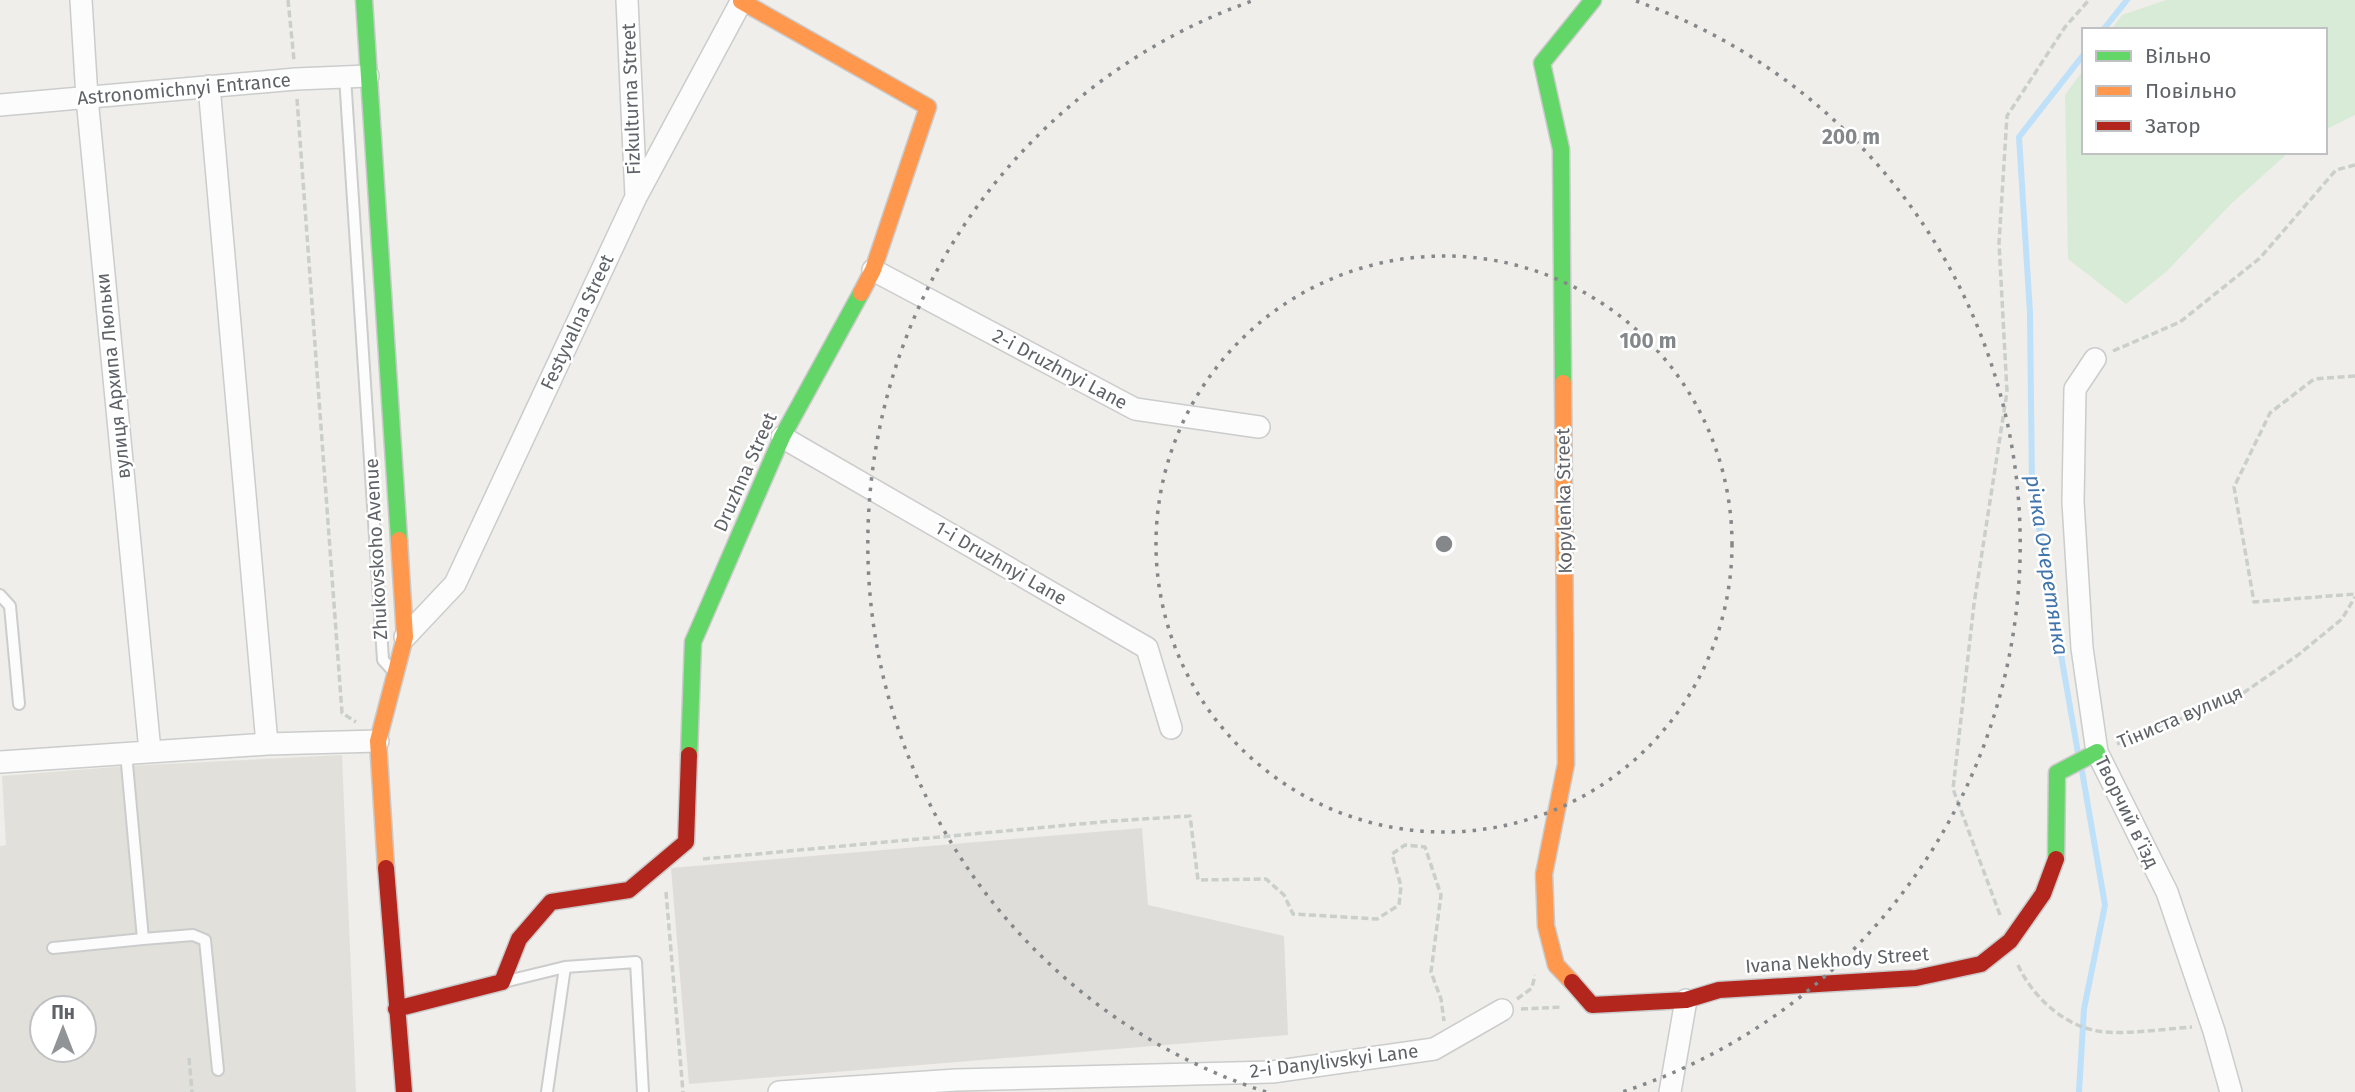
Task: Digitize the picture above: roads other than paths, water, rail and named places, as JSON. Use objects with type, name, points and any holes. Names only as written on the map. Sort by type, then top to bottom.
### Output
[{"type":"street","name":"вулиця Архипа Люльки","points":[[81,0],[87,98],[150,751]]},
{"type":"street","name":"Zhukovskoho Avenue","points":[[364,0],[405,637],[372,741],[404,1092]]},
{"type":"street","name":"Fizkulturna Street","points":[[627,0],[636,197]]},
{"type":"street","name":"Festyvalna Street","points":[[405,637],[455,583],[636,197],[741,0]]},
{"type":"street","name":"Druzhna Street","points":[[502,982],[519,939],[551,902],[629,890],[686,842],[693,642],[782,437],[873,270],[928,107],[741,0]]},
{"type":"street","name":"Kopylenka Street","points":[[1592,0],[1542,63],[1561,149],[1566,750],[1564,778],[1545,874],[1546,926],[1556,965],[1592,1005],[1686,1000]]},
{"type":"street","name":"Astronomichnyi Entrance","points":[[0,105],[296,79],[368,76]]},
{"type":"street","points":[[209,86],[267,744]]},
{"type":"street","name":"2-i Druzhnyi Lane","points":[[873,270],[1135,409],[1259,427]]},
{"type":"street","name":"Творчий в’їзд","points":[[2095,359],[2075,389],[2073,502],[2081,648],[2097,752],[2167,892],[2231,1092]]},
{"type":"street","name":"1-i Druzhnyi Lane","points":[[782,437],[1147,648],[1171,728]]},
{"type":"street","points":[[0,762],[267,744],[372,741]]},
{"type":"street","name":"Ivana Nekhody Street","points":[[1686,1000],[1719,990],[1916,978],[1981,964],[2010,940],[2043,894],[2056,859],[2057,773],[2097,752]]},
{"type":"street","points":[[396,1009],[502,982]]},
{"type":"street","points":[[1670,1092],[1686,1000]]},
{"type":"street","name":"2-i Danylivskyi Lane","points":[[779,1092],[956,1080],[1272,1072],[1434,1049],[1502,1010]]},
{"type":"lane","points":[[345,77],[383,660],[395,674]]},
{"type":"lane","points":[[0,595],[10,606],[19,704]]},
{"type":"lane","points":[[126,752],[143,939]]},
{"type":"lane","points":[[53,948],[193,935],[205,940],[218,1070]]},
{"type":"lane","points":[[502,982],[565,967],[636,962],[643,1092]]},
{"type":"lane","points":[[547,1092],[565,967]]},
{"type":"waterway","name":"річка Очеретянка","points":[[2105,28],[2127,0]]},
{"type":"waterway","name":"річка Очеретянка","points":[[2078,753],[2032,487],[2030,313],[2019,137],[2082,57]]},
{"type":"waterway","name":"річка Очеретянка","points":[[2079,1092],[2084,1009],[2105,905],[2082,771]]}]
